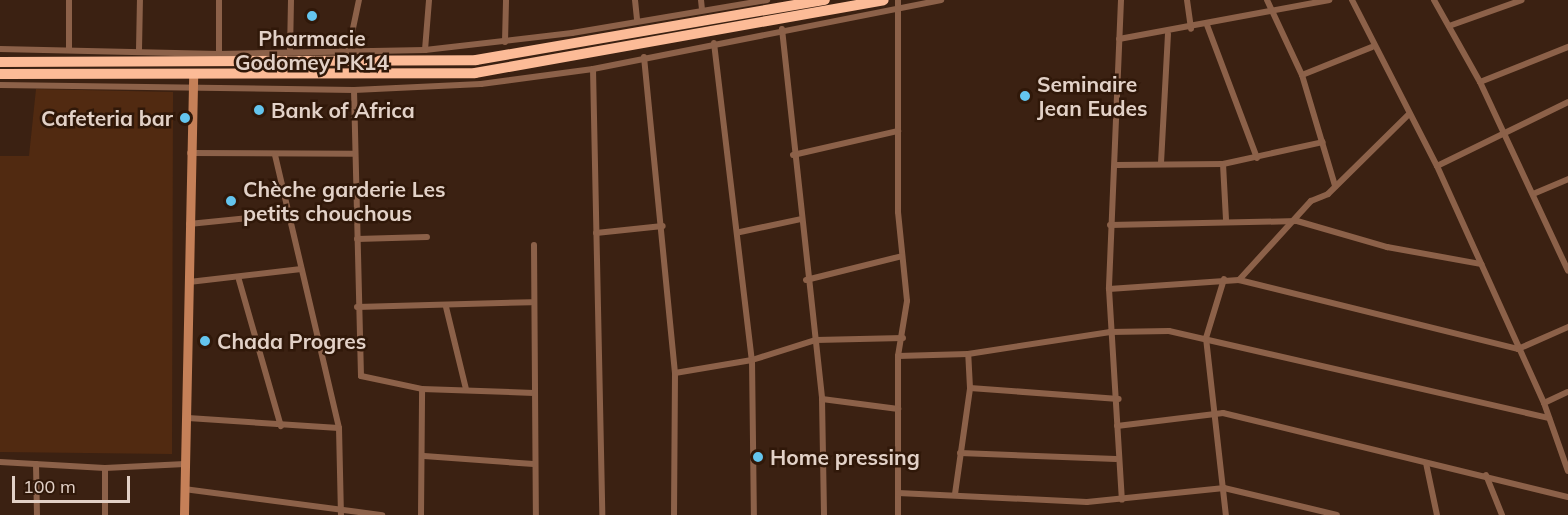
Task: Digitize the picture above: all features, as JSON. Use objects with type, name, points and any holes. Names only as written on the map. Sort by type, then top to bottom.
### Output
[{"type":"highway","points":[[0,62],[476,60],[825,0]]},
{"type":"highway","points":[[0,74],[193,82],[387,77],[501,71],[884,0]]},
{"type":"main road","points":[[184,515],[188,418],[189,153],[193,82]]},
{"type":"street","points":[[69,0],[69,50]]},
{"type":"street","points":[[139,50],[141,0]]},
{"type":"street","points":[[219,0],[219,54]]},
{"type":"street","points":[[290,52],[291,0]]},
{"type":"street","points":[[348,52],[359,0]]},
{"type":"street","points":[[425,50],[429,0]]},
{"type":"street","points":[[505,42],[506,0]]},
{"type":"street","points":[[635,0],[637,20]]},
{"type":"street","points":[[701,0],[702,10]]},
{"type":"street","points":[[0,49],[139,50],[219,54],[425,50],[505,42],[767,0]]},
{"type":"street","points":[[0,85],[193,82],[354,90],[481,84],[593,69],[898,4],[941,0]]},
{"type":"street","points":[[1121,0],[1113,121],[1116,165],[1110,225],[1109,289],[1110,332],[1119,399],[1116,459],[1122,500]]},
{"type":"street","points":[[1187,0],[1191,29]]},
{"type":"street","points":[[1267,0],[1302,75],[1335,186]]},
{"type":"street","points":[[1119,39],[1168,34],[1329,0]]},
{"type":"street","points":[[1352,0],[1372,47],[1437,165],[1544,403],[1568,471]]},
{"type":"street","points":[[1434,0],[1480,82],[1502,134],[1565,256],[1568,271]]},
{"type":"street","points":[[1449,26],[1522,0]]},
{"type":"street","points":[[898,4],[898,131],[902,256],[907,301],[903,339],[898,356],[898,515]]},
{"type":"street","points":[[1207,25],[1257,158]]},
{"type":"street","points":[[782,28],[806,280],[816,340],[822,399],[824,515]]},
{"type":"street","points":[[1161,163],[1168,34]]},
{"type":"street","points":[[714,43],[740,232],[752,360],[754,515]]},
{"type":"street","points":[[1302,75],[1372,47]]},
{"type":"street","points":[[1480,82],[1568,47]]},
{"type":"street","points":[[645,57],[663,226],[675,373],[674,515]]},
{"type":"street","points":[[593,69],[602,515]]},
{"type":"street","points":[[354,90],[357,306],[361,376],[422,389],[534,393]]},
{"type":"street","points":[[1437,165],[1568,102]]},
{"type":"street","points":[[1239,280],[1297,221],[1311,201],[1335,186],[1409,114]]},
{"type":"street","points":[[793,154],[898,131]]},
{"type":"street","points":[[1116,165],[1223,164],[1323,142]]},
{"type":"street","points":[[189,153],[355,154]]},
{"type":"street","points":[[275,155],[339,428],[341,515]]},
{"type":"street","points":[[1223,164],[1226,220]]},
{"type":"street","points":[[1533,194],[1568,179]]},
{"type":"street","points":[[189,224],[287,214]]},
{"type":"street","points":[[740,232],[801,219]]},
{"type":"street","points":[[1110,225],[1226,220],[1297,221],[1387,247],[1481,264]]},
{"type":"street","points":[[596,233],[663,226]]},
{"type":"street","points":[[357,239],[427,237]]},
{"type":"street","points":[[534,245],[531,302],[536,515]]},
{"type":"street","points":[[806,280],[902,256]]},
{"type":"street","points":[[189,282],[238,280],[301,269]]},
{"type":"street","points":[[1109,289],[1224,279],[1239,280],[1518,349],[1568,327]]},
{"type":"street","points":[[1224,279],[1206,338],[1226,515]]},
{"type":"street","points":[[238,280],[281,426]]},
{"type":"street","points":[[357,306],[446,306],[531,302]]},
{"type":"street","points":[[446,306],[466,389]]},
{"type":"street","points":[[898,356],[968,354],[1110,332],[1169,331],[1549,418]]},
{"type":"street","points":[[675,373],[752,360],[816,340],[903,339]]},
{"type":"street","points":[[956,494],[970,388],[968,354]]},
{"type":"street","points":[[970,388],[1119,399]]},
{"type":"street","points":[[421,515],[424,456],[422,389]]},
{"type":"street","points":[[1544,403],[1568,392]]},
{"type":"street","points":[[822,399],[898,409]]},
{"type":"street","points":[[1117,426],[1215,412],[1426,463],[1486,475],[1568,497]]},
{"type":"street","points":[[188,418],[281,426],[339,428]]},
{"type":"street","points":[[960,453],[1116,459]]},
{"type":"street","points":[[424,456],[534,464]]},
{"type":"street","points":[[0,462],[105,468],[185,464]]},
{"type":"street","points":[[1426,463],[1437,515]]},
{"type":"street","points":[[36,464],[37,515]]},
{"type":"street","points":[[105,468],[105,515]]},
{"type":"street","points":[[1486,475],[1502,515]]},
{"type":"street","points":[[898,493],[956,494],[1057,502],[1122,500],[1224,488],[1337,515]]},
{"type":"street","points":[[184,489],[342,506],[382,515]]},
{"type":"shaded area","points":[[36,89],[173,92],[172,454],[0,452],[0,156],[29,156]]},
{"type":"place","name":"Pharmacie Godomey PK14","points":[[312,16]]},
{"type":"place","name":"Seminaire Jean Eudes","points":[[1025,96]]},
{"type":"place","name":"Bank of Africa","points":[[259,110]]},
{"type":"place","name":"Cafeteria bar","points":[[185,118]]},
{"type":"place","name":"Chèche garderie Les petits chouchous","points":[[231,201]]},
{"type":"place","name":"Chada Progres","points":[[205,341]]},
{"type":"place","name":"Home pressing","points":[[758,457]]}]
